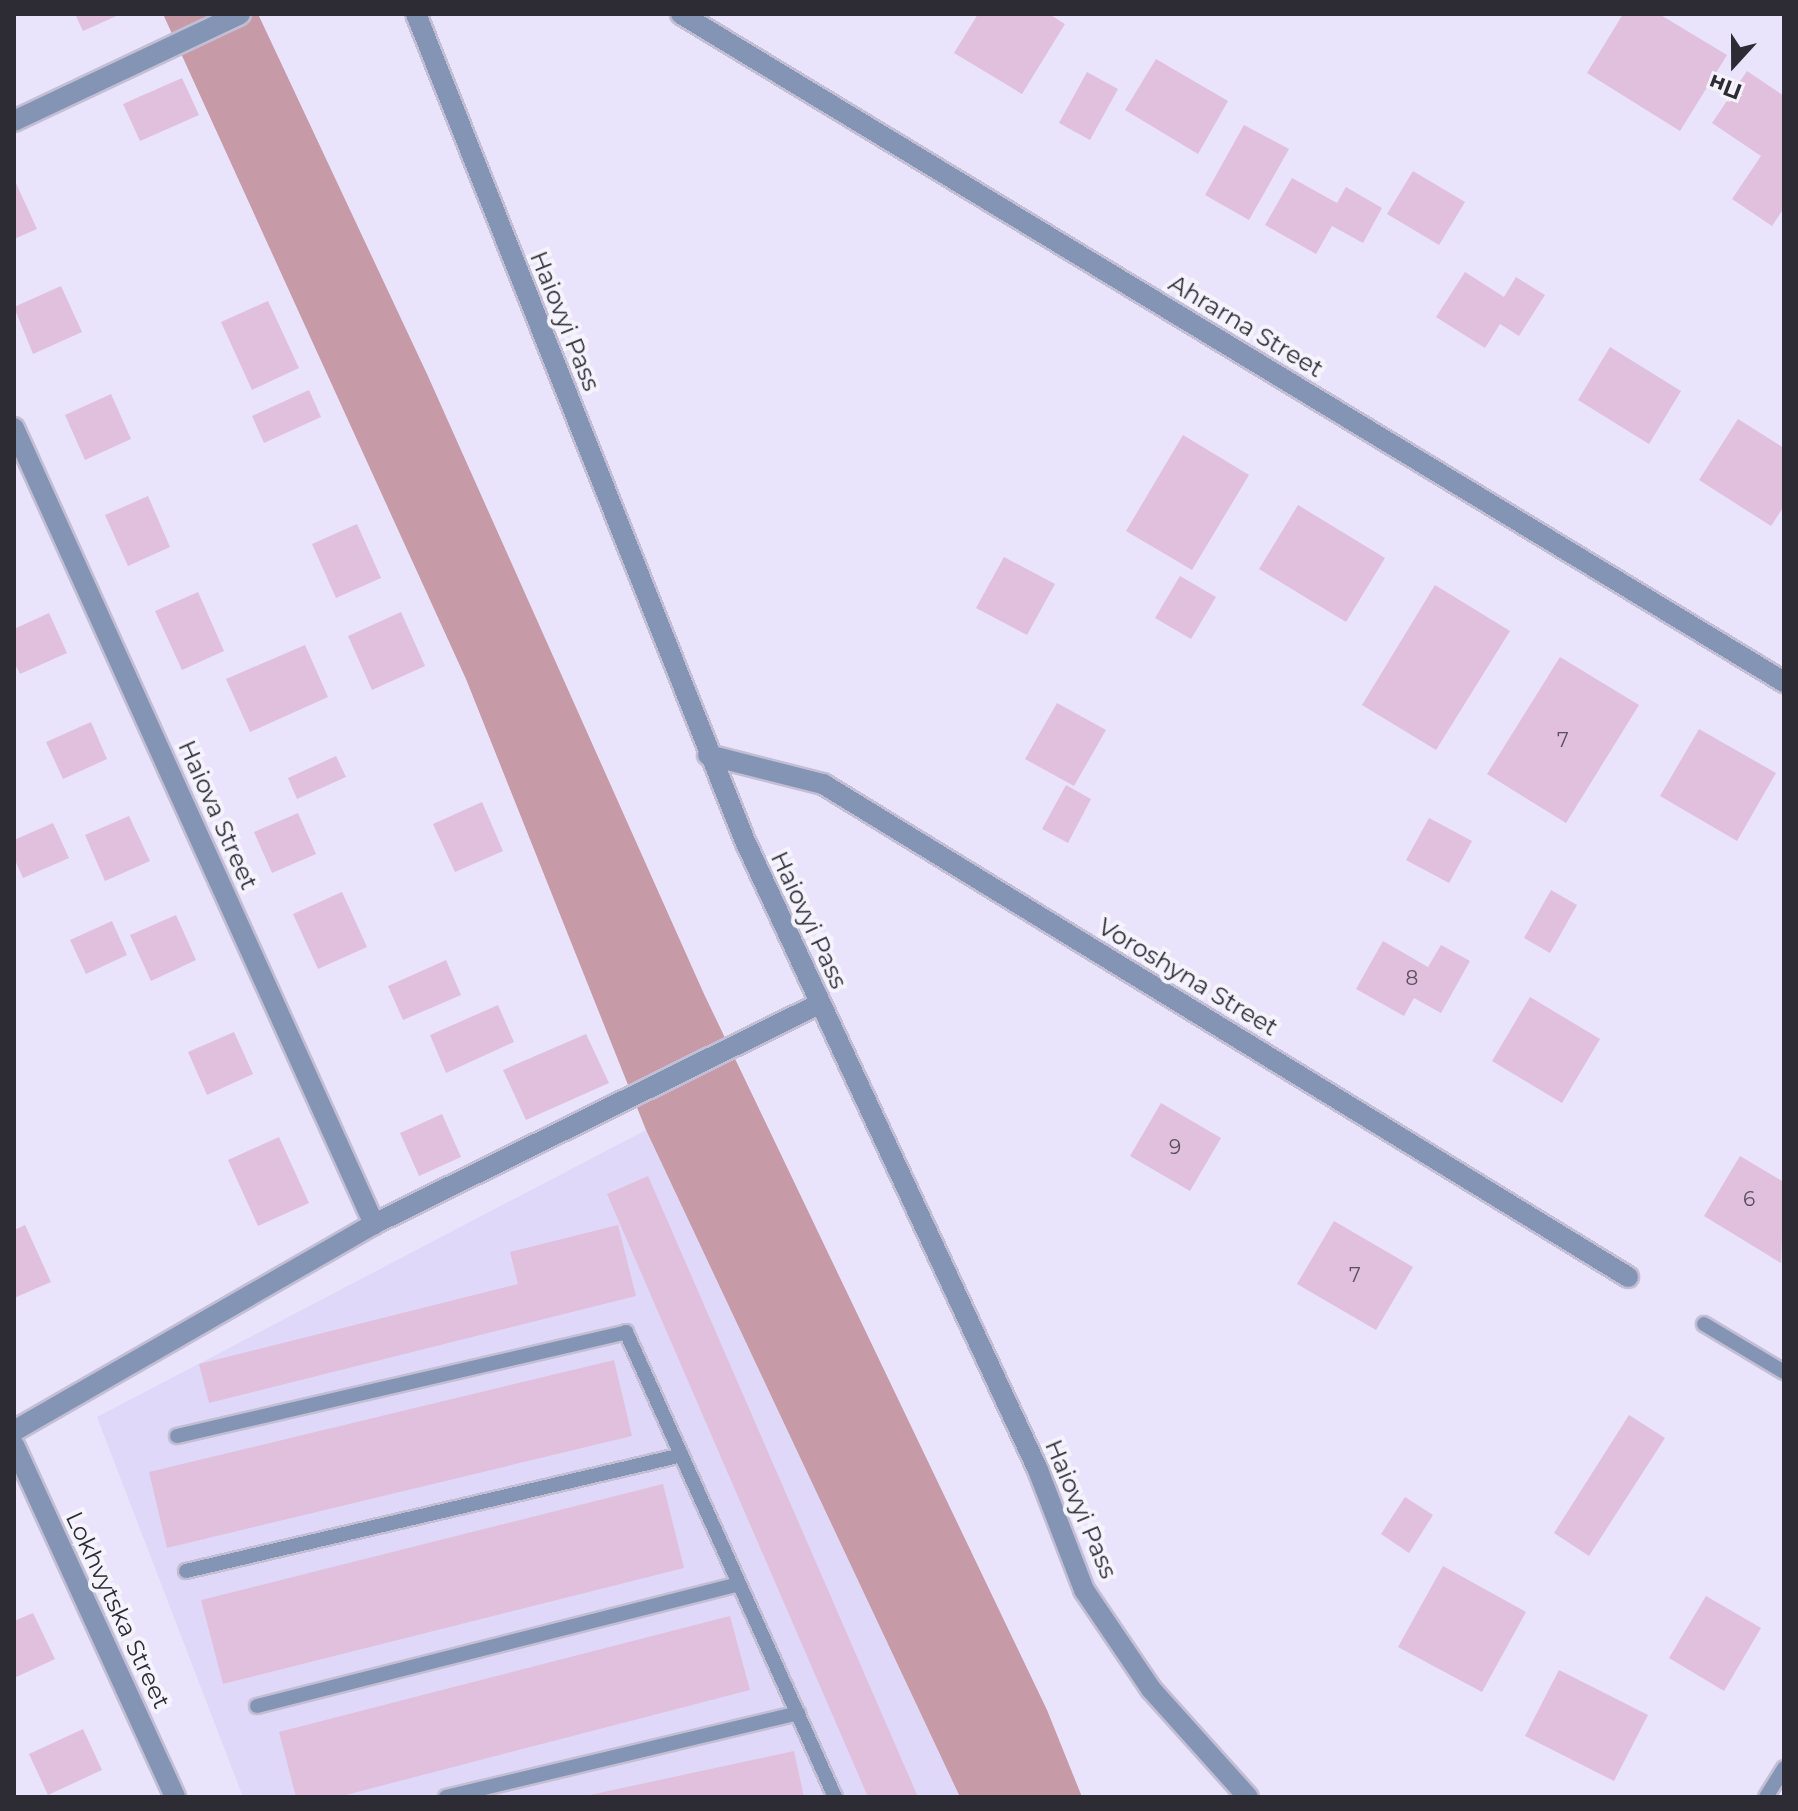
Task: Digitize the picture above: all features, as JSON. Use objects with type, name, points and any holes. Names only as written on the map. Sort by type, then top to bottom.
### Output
[{"type":"street","points":[[14,121],[240,14]]},
{"type":"street","name":"Haiovyi Pass","points":[[416,14],[708,755],[819,1004],[1038,1470],[1084,1590],[1151,1689],[1248,1797]]},
{"type":"street","name":"Ahrarna Street","points":[[681,14],[1784,682]]},
{"type":"street","name":"Haiova Street","points":[[14,428],[374,1224]]},
{"type":"street","name":"Voroshyna Street","points":[[708,755],[823,784],[1628,1277]]},
{"type":"street","points":[[14,1431],[374,1224],[819,1004]]},
{"type":"street","name":"Lokhvytska Street","points":[[14,1445],[175,1797]]},
{"type":"lane","points":[[1704,1324],[1784,1372]]},
{"type":"lane","points":[[177,1436],[626,1332],[835,1797]]},
{"type":"lane","points":[[186,1571],[682,1455]]},
{"type":"lane","points":[[257,1706],[739,1584]]},
{"type":"lane","points":[[446,1797],[798,1713]]},
{"type":"lane","points":[[1766,1797],[1784,1768]]},
{"type":"shaded area","points":[[163,14],[258,14],[427,374],[704,994],[1047,1710],[1082,1797],[960,1797],[646,1130],[466,679]]},
{"type":"shaded area","points":[[646,1130],[960,1797],[243,1797],[97,1417]]},
{"type":"building","points":[[75,14],[121,14],[83,31]]},
{"type":"building","points":[[978,14],[1049,14],[1065,24],[1022,94],[954,53]]},
{"type":"building","points":[[1623,14],[1659,14],[1727,55],[1680,131],[1587,73]]},
{"type":"building","points":[[1156,59],[1228,101],[1198,154],[1125,110]]},
{"type":"building","points":[[1747,71],[1784,96],[1784,208],[1772,226],[1732,199],[1761,156],[1712,123]]},
{"type":"building","points":[[1087,72],[1118,89],[1090,140],[1059,123]]},
{"type":"building","points":[[182,78],[199,115],[140,141],[123,104]]},
{"type":"building","points":[[1244,125],[1289,149],[1249,220],[1205,195]]},
{"type":"building","points":[[1413,171],[1465,202],[1439,245],[1387,214]]},
{"type":"building","points":[[1292,178],[1337,203],[1346,187],[1382,208],[1363,243],[1332,226],[1316,254],[1265,225]]},
{"type":"building","points":[[14,179],[37,229],[14,239]]},
{"type":"building","points":[[1465,272],[1504,297],[1516,277],[1545,295],[1519,336],[1500,324],[1485,348],[1436,317]]},
{"type":"building","points":[[61,286],[82,332],[33,354],[14,307]]},
{"type":"building","points":[[268,301],[299,368],[252,390],[221,322]]},
{"type":"building","points":[[1610,347],[1681,391],[1649,444],[1578,400]]},
{"type":"building","points":[[309,390],[321,417],[264,443],[252,416]]},
{"type":"building","points":[[111,394],[131,439],[85,460],[65,415]]},
{"type":"building","points":[[1738,419],[1784,448],[1784,506],[1771,526],[1699,480]]},
{"type":"building","points":[[1183,435],[1249,475],[1192,570],[1126,531]]},
{"type":"building","points":[[148,496],[170,547],[128,566],[105,515]]},
{"type":"building","points":[[1298,505],[1385,558],[1346,622],[1259,569]]},
{"type":"building","points":[[357,524],[381,578],[336,598],[312,544]]},
{"type":"building","points":[[1004,557],[1055,584],[1027,635],[976,608]]},
{"type":"building","points":[[1180,576],[1216,597],[1191,639],[1155,618]]},
{"type":"building","points":[[1435,585],[1510,631],[1436,750],[1362,705]]},
{"type":"building","points":[[198,592],[224,651],[182,670],[155,611]]},
{"type":"building","points":[[401,612],[425,666],[372,690],[348,636]]},
{"type":"building","points":[[49,613],[67,653],[20,674],[14,662],[14,629]]},
{"type":"building","points":[[305,645],[328,697],[250,732],[226,679]]},
{"type":"building","points":[[1560,657],[1639,705],[1566,823],[1487,774]]},
{"type":"building","points":[[1057,703],[1106,730],[1074,786],[1025,759]]},
{"type":"building","points":[[91,722],[107,759],[63,779],[46,742]]},
{"type":"building","points":[[1699,729],[1776,773],[1737,841],[1660,796]]},
{"type":"building","points":[[336,756],[346,777],[297,799],[288,778]]},
{"type":"building","points":[[1066,785],[1091,799],[1068,843],[1042,829]]},
{"type":"building","points":[[482,802],[503,851],[455,872],[433,824]]},
{"type":"building","points":[[298,813],[316,854],[272,873],[254,832]]},
{"type":"building","points":[[129,816],[150,861],[105,881],[85,835]]},
{"type":"building","points":[[1429,818],[1472,841],[1449,883],[1406,860]]},
{"type":"building","points":[[53,823],[69,858],[23,878],[14,858],[14,840]]},
{"type":"building","points":[[1551,890],[1577,905],[1550,953],[1524,938]]},
{"type":"building","points":[[342,892],[367,947],[318,969],[293,914]]},
{"type":"building","points":[[176,915],[196,960],[151,981],[130,935]]},
{"type":"building","points":[[112,921],[127,955],[86,974],[70,940]]},
{"type":"building","points":[[1383,941],[1428,967],[1441,945],[1470,961],[1441,1013],[1414,998],[1404,1016],[1356,989]]},
{"type":"building","points":[[446,960],[461,995],[403,1020],[388,986]]},
{"type":"building","points":[[1530,997],[1600,1039],[1562,1103],[1492,1061]]},
{"type":"building","points":[[498,1005],[514,1042],[446,1073],[430,1035]]},
{"type":"building","points":[[234,1032],[253,1074],[207,1095],[188,1052]]},
{"type":"building","points":[[586,1034],[609,1083],[526,1120],[503,1070]]},
{"type":"building","points":[[1161,1103],[1221,1138],[1190,1191],[1130,1156]]},
{"type":"building","points":[[442,1114],[461,1157],[419,1176],[400,1133]]},
{"type":"building","points":[[279,1137],[309,1203],[258,1226],[228,1160]]},
{"type":"building","points":[[1740,1156],[1784,1182],[1781,1263],[1704,1216]]},
{"type":"building","points":[[648,1176],[918,1797],[868,1797],[607,1194]]},
{"type":"building","points":[[1334,1221],[1413,1267],[1376,1330],[1297,1284]]},
{"type":"building","points":[[25,1225],[51,1282],[14,1298],[14,1230]]},
{"type":"building","points":[[618,1225],[636,1296],[209,1403],[199,1364],[518,1284],[510,1252]]},
{"type":"building","points":[[614,1360],[632,1436],[167,1548],[149,1472]]},
{"type":"building","points":[[1629,1415],[1665,1438],[1589,1556],[1554,1533]]},
{"type":"building","points":[[663,1484],[684,1568],[223,1684],[201,1600]]},
{"type":"building","points":[[1405,1497],[1433,1515],[1409,1553],[1381,1534]]},
{"type":"building","points":[[1443,1566],[1526,1612],[1482,1692],[1398,1647]]},
{"type":"building","points":[[1706,1596],[1761,1628],[1724,1691],[1669,1658]]},
{"type":"building","points":[[33,1613],[55,1659],[14,1678],[14,1621]]},
{"type":"building","points":[[730,1616],[750,1690],[338,1797],[296,1797],[279,1732]]},
{"type":"building","points":[[1559,1670],[1648,1715],[1614,1781],[1525,1736]]},
{"type":"building","points":[[83,1729],[102,1770],[48,1795],[29,1754]]},
{"type":"building","points":[[794,1751],[804,1797],[585,1796]]}]
